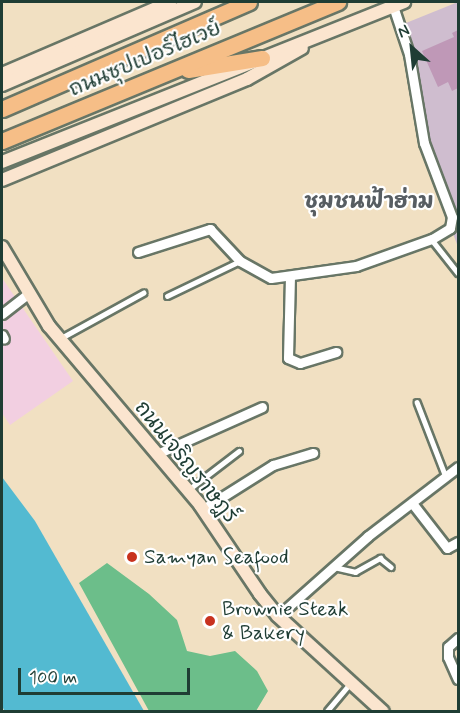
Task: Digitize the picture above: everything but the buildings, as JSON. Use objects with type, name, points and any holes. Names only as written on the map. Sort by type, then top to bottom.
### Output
[{"type":"highway","points":[[183,30],[218,2]]},
{"type":"highway","name":"ถนนซุปเปอร์ไฮเวย์","points":[[2,109],[249,2]]},
{"type":"highway","name":"ถนนซุปเปอร์ไฮเวย์","points":[[2,141],[338,2]]},
{"type":"highway","points":[[161,75],[262,58]]},
{"type":"main road","points":[[2,74],[170,2]]},
{"type":"main road","points":[[2,85],[195,2]]},
{"type":"main road","points":[[2,162],[398,4]]},
{"type":"main road","points":[[2,180],[247,79],[328,32]]},
{"type":"main road","name":"ถนนเจริญราษฎร์","points":[[2,248],[28,294],[60,339],[203,509],[278,616],[383,711]]},
{"type":"street","points":[[138,252],[210,229],[240,261],[271,278],[356,266],[432,239],[450,228],[452,217],[424,142],[398,4]]},
{"type":"street","points":[[290,276],[288,358],[300,363],[336,352]]},
{"type":"street","points":[[2,314],[28,294]]},
{"type":"street","points":[[157,453],[262,407]]},
{"type":"street","points":[[203,509],[273,465],[313,453]]},
{"type":"street","points":[[278,616],[334,567],[459,467]]},
{"type":"street","points":[[412,503],[447,548],[459,542]]},
{"type":"street","points":[[459,639],[448,647],[448,657],[459,679]]},
{"type":"lane","points":[[432,239],[459,273]]},
{"type":"lane","points":[[168,296],[240,261]]},
{"type":"lane","points":[[60,339],[143,293]]},
{"type":"lane","points":[[417,402],[446,477]]},
{"type":"lane","points":[[188,490],[239,451]]},
{"type":"lane","points":[[334,567],[355,572],[380,558],[391,567]]},
{"type":"lane","points":[[327,711],[351,683]]},
{"type":"shaded area","points":[[458,2],[458,247],[418,141],[401,25]]},
{"type":"shaded area","points":[[2,278],[73,381],[10,425],[2,413]]},
{"type":"green space","points":[[107,563],[149,594],[177,620],[187,651],[210,656],[235,651],[257,671],[268,691],[256,711],[149,711],[79,583]]},
{"type":"water","points":[[2,477],[35,521],[144,711],[5,712],[2,706]]},
{"type":"place","name":"Samyan Seafood","points":[[132,557]]},
{"type":"place","name":"Brownie Steak & Bakery","points":[[210,621]]},
{"type":"district","name":"ชุมชนฟ้าฮ่าม","points":[[369,203]]}]
